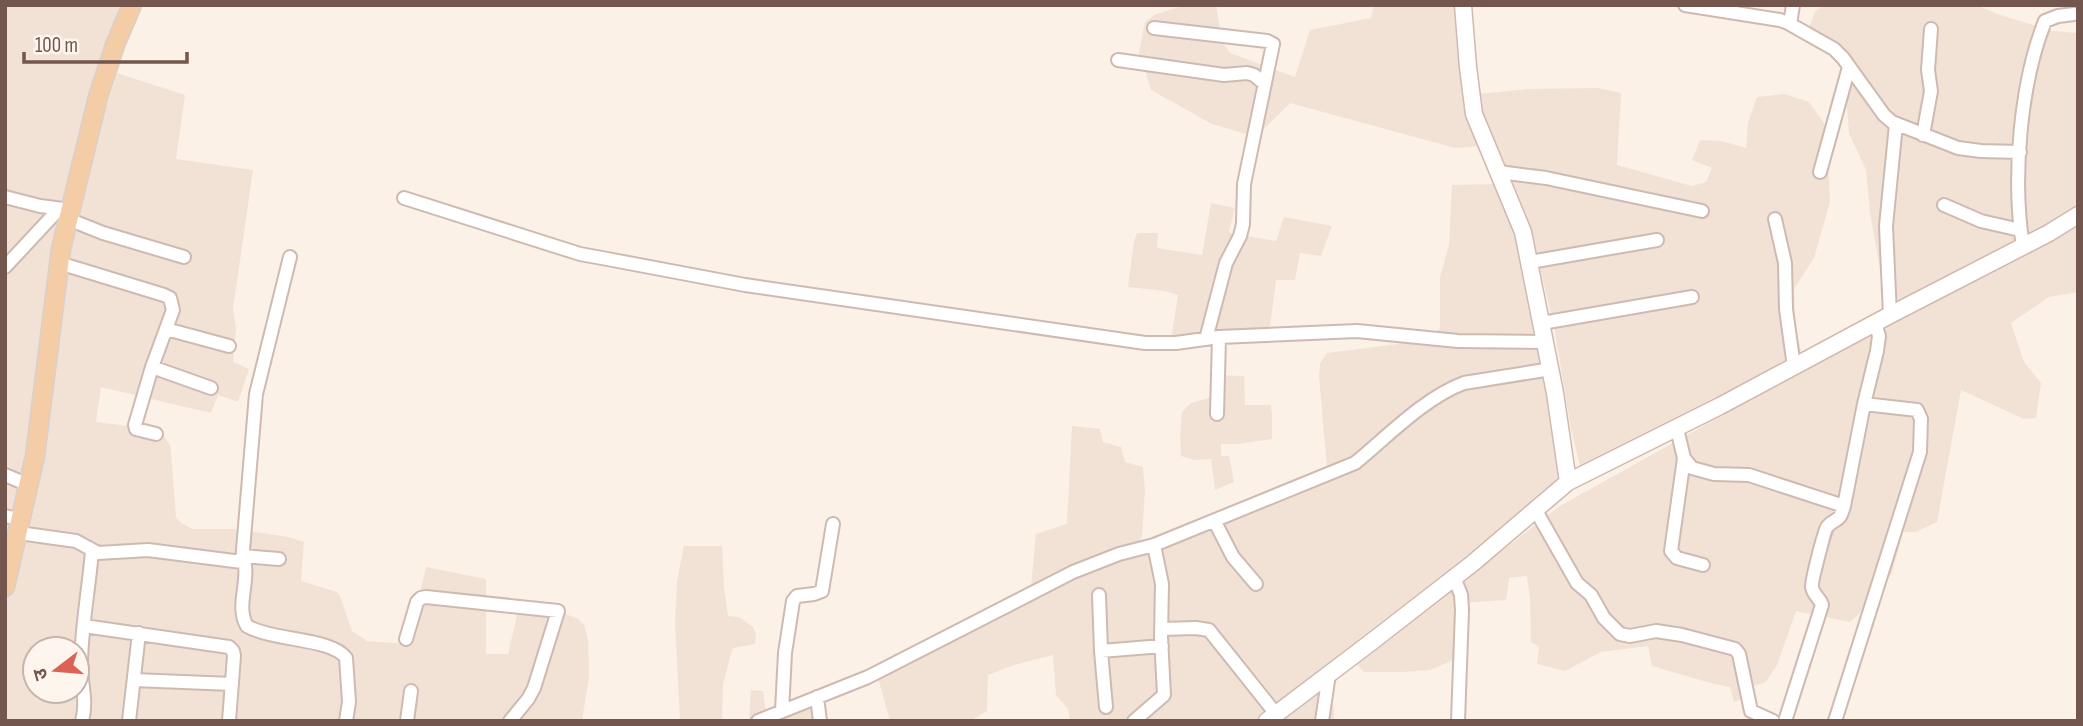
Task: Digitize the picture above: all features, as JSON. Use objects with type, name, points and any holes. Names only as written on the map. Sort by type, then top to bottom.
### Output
[{"type":"main road","points":[[5,587],[15,523],[36,456],[66,213],[98,97],[132,5]]},
{"type":"main road","points":[[1463,5],[1474,114],[1523,232],[1551,369],[1568,482]]},
{"type":"main road","points":[[1272,717],[1454,577],[1568,482],[1677,429],[1794,367],[2022,238],[2078,215]]},
{"type":"street","points":[[1685,5],[1732,9],[1790,24],[1834,49],[1884,115],[1896,124],[1958,148],[2020,152]]},
{"type":"street","points":[[1790,24],[1793,5]]},
{"type":"street","points":[[2022,238],[2018,216],[2020,152],[2025,101],[2040,34],[2045,21],[2074,14]]},
{"type":"street","points":[[1154,27],[1271,42],[1273,47],[1244,184],[1242,231],[1226,263],[1212,338],[1217,414]]},
{"type":"street","points":[[1923,135],[1931,92],[1928,70],[1931,29]]},
{"type":"street","points":[[1118,60],[1224,75],[1247,73],[1265,84]]},
{"type":"street","points":[[1821,172],[1849,67]]},
{"type":"street","points":[[1786,721],[1822,606],[1812,589],[1812,579],[1825,531],[1841,517],[1879,340],[1878,331],[1883,319],[1886,226],[1896,124]]},
{"type":"street","points":[[1499,172],[1546,178],[1702,211]]},
{"type":"street","points":[[5,197],[66,213],[103,233],[184,257]]},
{"type":"street","points":[[404,198],[580,254],[745,285],[1145,343],[1357,331],[1458,341],[1546,342]]},
{"type":"street","points":[[1944,205],[2022,238]]},
{"type":"street","points":[[5,267],[66,213]]},
{"type":"street","points":[[1775,219],[1785,263],[1786,309],[1794,367]]},
{"type":"street","points":[[1530,262],[1657,240]]},
{"type":"street","points":[[290,257],[257,387],[242,559],[246,573],[242,613],[247,626],[273,636],[331,646],[342,652],[345,658],[349,702],[346,721]]},
{"type":"street","points":[[60,263],[170,298],[173,310],[152,367],[135,427],[156,434]]},
{"type":"street","points":[[1542,323],[1692,297]]},
{"type":"street","points":[[166,329],[229,346]]},
{"type":"street","points":[[152,367],[211,388]]},
{"type":"street","points":[[758,721],[868,677],[1073,572],[1119,554],[1154,545],[1316,478],[1347,468],[1429,402],[1453,387],[1551,369]]},
{"type":"street","points":[[1835,721],[1920,452],[1921,419],[1917,410],[1864,404]]},
{"type":"street","points":[[1677,429],[1684,458],[1671,551],[1677,558],[1703,565]]},
{"type":"street","points":[[1684,458],[1692,468],[1699,471],[1749,475],[1843,506]]},
{"type":"street","points":[[5,475],[29,485]]},
{"type":"street","points":[[1535,509],[1577,583],[1591,595],[1604,618],[1620,634],[1630,636],[1656,631],[1735,649],[1739,654],[1751,711],[1773,721]]},
{"type":"street","points":[[1214,522],[1233,557],[1256,584]]},
{"type":"street","points":[[15,523],[87,545],[92,551],[108,553],[148,550],[242,559],[279,559]]},
{"type":"street","points":[[782,711],[785,653],[793,601],[797,596],[822,591],[833,524]]},
{"type":"street","points":[[1134,721],[1149,717],[1164,695],[1162,584],[1154,545]]},
{"type":"street","points":[[82,721],[86,700],[81,664],[92,551]]},
{"type":"street","points":[[1454,577],[1461,595],[1462,610],[1458,721]]},
{"type":"street","points":[[1099,595],[1106,707]]},
{"type":"street","points":[[406,639],[417,602],[426,597],[558,611],[534,688],[510,721]]},
{"type":"street","points":[[84,626],[229,647],[234,656],[229,721]]},
{"type":"street","points":[[1161,629],[1209,630],[1272,717]]},
{"type":"street","points":[[129,721],[139,633]]},
{"type":"street","points":[[1101,651],[1162,646]]},
{"type":"street","points":[[1322,721],[1329,674]]},
{"type":"street","points":[[134,680],[232,684]]},
{"type":"street","points":[[407,721],[411,691]]},
{"type":"street","points":[[817,697],[820,721]]},
{"type":"shaded area","points":[[5,5],[127,5],[111,41],[5,556]]},
{"type":"shaded area","points":[[1186,5],[1216,5],[1222,42],[1230,53],[1295,77],[1310,30],[1371,18],[1374,5],[1456,5],[1463,97],[1470,128],[1479,146],[1455,148],[1290,103],[1256,137],[1212,124],[1151,90],[1139,52],[1145,22],[1156,14]]},
{"type":"shaded area","points":[[1828,5],[1977,5],[2053,31],[2078,33],[2078,208],[2051,225],[1887,308],[1870,213],[1866,170],[1849,133],[1845,83],[1838,62],[1832,55],[1814,46],[1810,25],[1815,12]]},
{"type":"shaded area","points":[[117,73],[185,95],[176,159],[253,170],[233,309],[236,328],[233,362],[249,369],[238,402],[218,395],[211,413],[101,387],[96,422],[137,427],[163,435],[170,445],[176,517],[181,523],[193,529],[235,529],[304,542],[301,581],[337,592],[352,631],[367,641],[408,644],[426,567],[486,579],[486,654],[508,654],[520,602],[578,619],[584,625],[588,639],[589,676],[582,721],[5,721],[5,598],[40,472],[68,248],[78,199]]},
{"type":"shaded area","points":[[1598,88],[1621,93],[1617,165],[1692,186],[1706,182],[1712,168],[1692,160],[1700,140],[1722,141],[1746,148],[1748,123],[1757,97],[1785,94],[1809,102],[1824,123],[1827,136],[1830,202],[1814,258],[1794,289],[1795,328],[1801,351],[1581,470],[1571,429],[1554,327],[1533,238],[1482,118],[1478,94],[1528,89]]},
{"type":"shaded area","points":[[1498,184],[1521,250],[1561,457],[1558,484],[1255,721],[1070,721],[1068,709],[1056,695],[1053,655],[988,675],[987,711],[970,721],[890,721],[878,678],[1030,597],[1036,534],[1067,524],[1072,426],[1100,429],[1103,442],[1121,447],[1125,462],[1143,467],[1145,491],[1142,535],[1137,551],[1328,479],[1320,363],[1327,353],[1414,342],[1440,329],[1440,277],[1449,245],[1452,185]]},
{"type":"shaded area","points":[[1211,203],[1235,208],[1229,232],[1234,234],[1276,241],[1284,217],[1332,226],[1321,256],[1300,253],[1295,280],[1276,280],[1269,335],[1176,342],[1172,334],[1178,295],[1128,287],[1137,233],[1158,233],[1157,248],[1202,255]]},
{"type":"shaded area","points":[[2078,223],[2078,292],[2049,297],[2011,323],[2024,362],[2041,383],[2036,418],[2024,419],[1961,390],[1937,522],[1916,532],[1903,532],[1892,573],[1869,605],[1850,622],[1796,611],[1777,665],[1766,682],[1751,687],[1743,699],[1734,702],[1730,687],[1652,666],[1648,646],[1601,652],[1565,671],[1537,664],[1539,647],[1531,642],[1527,576],[1509,578],[1506,600],[1460,603],[1456,659],[1430,670],[1402,672],[1364,672],[1356,663],[1560,506],[1818,362]]},
{"type":"shaded area","points":[[1212,375],[1244,376],[1245,405],[1271,405],[1272,414],[1272,439],[1221,444],[1221,456],[1229,456],[1234,482],[1215,490],[1211,459],[1195,460],[1181,456],[1180,436],[1182,412],[1191,403],[1212,397]]},
{"type":"shaded area","points":[[684,546],[722,546],[728,616],[739,617],[753,627],[756,634],[755,644],[732,650],[723,684],[722,721],[680,721],[675,623],[677,580]]},
{"type":"shaded area","points":[[1326,682],[1334,709],[1334,721],[1277,721]]},
{"type":"shaded area","points":[[751,690],[763,691],[767,721],[749,721]]},
{"type":"shaded area","points":[[811,706],[815,721],[769,721]]}]
